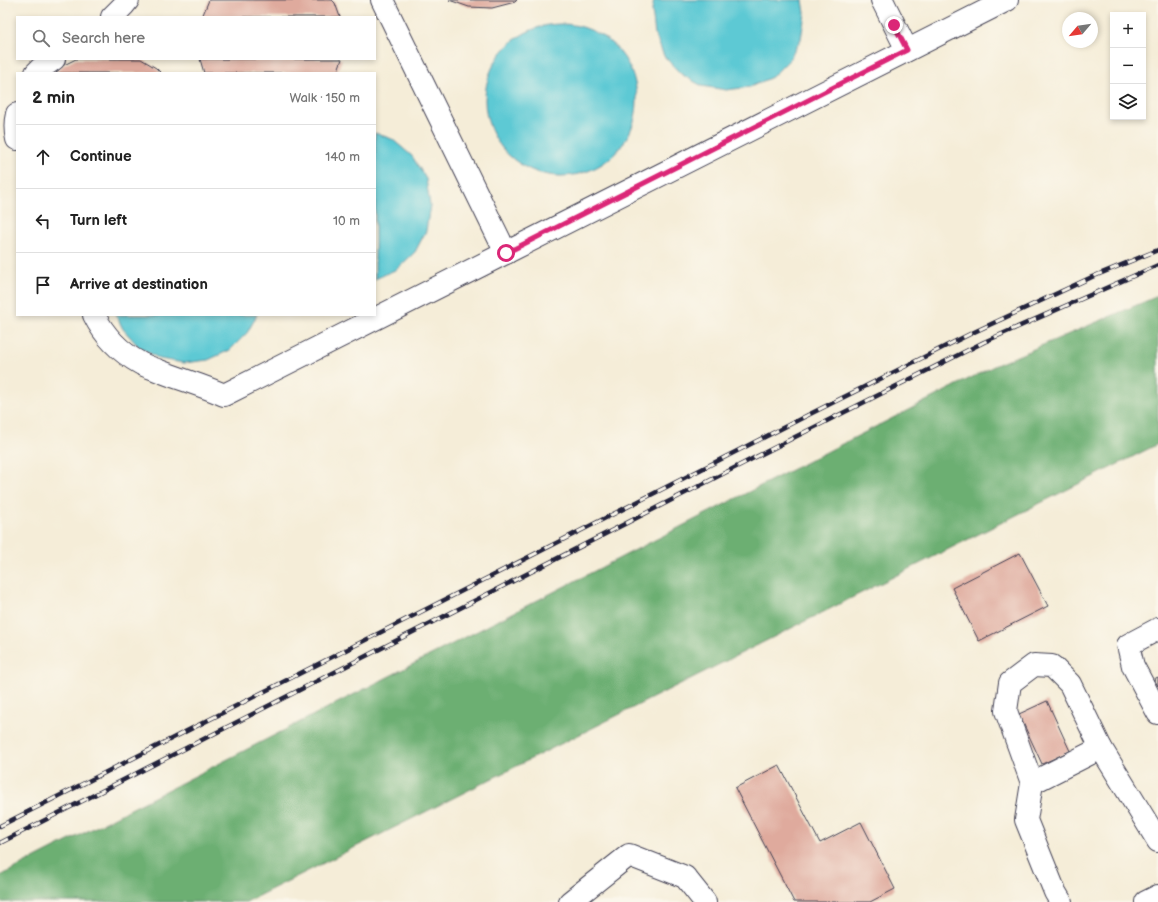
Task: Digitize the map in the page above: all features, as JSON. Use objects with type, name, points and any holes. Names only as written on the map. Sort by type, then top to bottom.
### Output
[{"type":"street","points":[[113,16],[128,0]]},
{"type":"street","points":[[382,0],[506,253]]},
{"type":"street","points":[[882,0],[907,50]]},
{"type":"street","points":[[95,316],[114,345],[140,363],[224,396],[1007,0]]},
{"type":"street","points":[[37,72],[53,60]]},
{"type":"street","points":[[16,119],[16,135]]},
{"type":"street","points":[[1158,629],[1128,645],[1134,666],[1158,713]]},
{"type":"street","points":[[1061,902],[1055,892],[1026,820],[1032,783],[1006,711],[1010,683],[1034,665],[1052,666],[1070,684],[1101,748],[1158,841]]},
{"type":"street","points":[[1032,783],[1101,748]]},
{"type":"street","points":[[570,902],[629,855],[685,877],[705,902]]},
{"type":"street","points":[[1146,902],[1158,896]]},
{"type":"green space","points":[[1158,296],[1158,444],[246,902],[0,902],[0,876],[996,365]]},
{"type":"water","points":[[654,0],[803,0],[805,13],[801,39],[789,60],[772,77],[750,87],[726,90],[702,86],[681,74],[664,56],[655,34],[652,10]]},
{"type":"water","points":[[554,24],[568,24],[583,27],[597,33],[615,46],[628,64],[634,78],[637,100],[634,122],[628,136],[615,154],[597,167],[583,173],[568,176],[554,176],[539,173],[525,167],[513,159],[502,148],[494,136],[488,122],[485,107],[485,93],[488,78],[494,64],[502,52],[513,41],[525,33],[539,27]]},
{"type":"water","points":[[376,133],[392,139],[412,156],[426,179],[430,205],[426,231],[415,252],[397,269],[376,279]]},
{"type":"water","points":[[116,316],[256,316],[247,333],[230,350],[208,360],[184,363],[160,359],[139,347],[123,329]]},
{"type":"building","points":[[209,0],[332,0],[335,3],[340,16],[202,16]]},
{"type":"building","points":[[449,0],[517,0],[515,2],[492,8],[469,7]]},
{"type":"building","points":[[74,60],[143,60],[160,72],[57,72],[62,66]]},
{"type":"building","points":[[200,60],[342,60],[337,72],[204,72]]},
{"type":"building","points":[[1020,553],[1048,606],[979,641],[952,588]]},
{"type":"building","points":[[1158,677],[1158,686],[1154,679]]},
{"type":"building","points":[[1047,701],[1070,751],[1042,764],[1019,714]]},
{"type":"building","points":[[779,765],[820,843],[861,822],[895,889],[870,902],[794,902],[735,788]]},
{"type":"railway","points":[[0,826],[972,333],[1092,277],[1158,250]]},
{"type":"railway","points":[[0,843],[984,342],[1158,265]]},
{"type":"route","points":[[506,253],[907,50],[894,25]]}]
